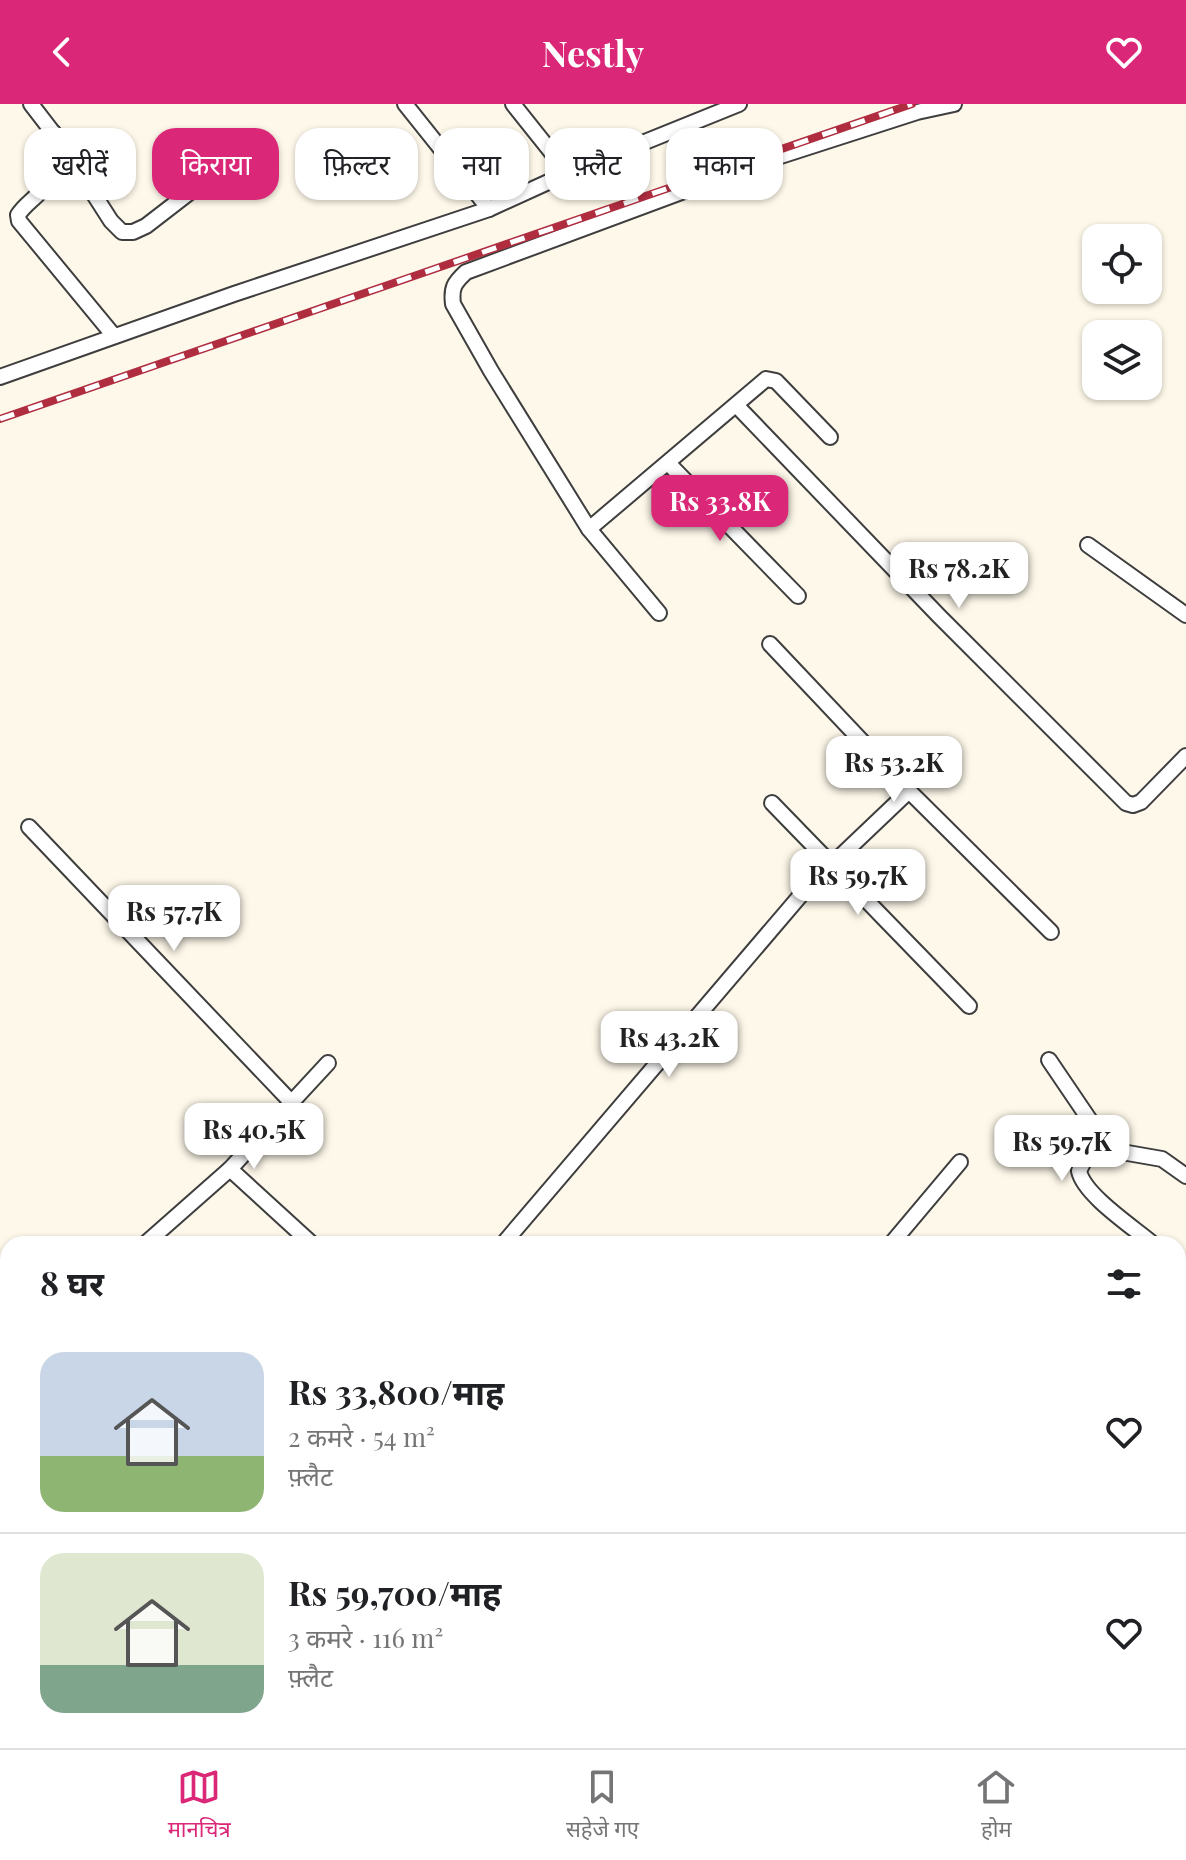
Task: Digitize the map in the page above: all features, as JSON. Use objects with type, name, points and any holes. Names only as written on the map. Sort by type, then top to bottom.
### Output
[{"type":"street","points":[[31,104],[50,128]]},
{"type":"street","points":[[405,104],[489,209]]},
{"type":"street","points":[[513,104],[545,144]]},
{"type":"street","points":[[650,140],[739,104]]},
{"type":"street","points":[[659,613],[589,529],[491,371],[453,304],[452,289],[456,281],[480,266],[751,166],[917,112],[954,104]]},
{"type":"street","points":[[0,377],[489,209],[545,183]]},
{"type":"street","points":[[33,200],[21,210],[19,221],[114,336]]},
{"type":"street","points":[[97,200],[122,232],[133,232],[146,226],[180,200]]},
{"type":"street","points":[[589,529],[766,379],[771,378],[830,437]]},
{"type":"street","points":[[737,406],[939,616],[1126,803],[1133,805],[1141,802],[1186,756]]},
{"type":"street","points":[[668,463],[798,596]]},
{"type":"street","points":[[1088,545],[1186,615]]},
{"type":"street","points":[[770,644],[909,791],[1051,932]]},
{"type":"street","points":[[510,1236],[806,889],[909,791]]},
{"type":"street","points":[[772,803],[969,1006]]},
{"type":"street","points":[[29,827],[293,1104]]},
{"type":"street","points":[[1049,1060],[1110,1150]]},
{"type":"street","points":[[154,1236],[230,1169],[328,1063]]},
{"type":"street","points":[[1143,1236],[1080,1179],[1079,1171],[1084,1161],[1099,1148],[1162,1159],[1186,1176]]},
{"type":"street","points":[[898,1236],[960,1162]]},
{"type":"street","points":[[230,1169],[303,1236]]},
{"type":"railway","points":[[0,419],[912,104]]}]
